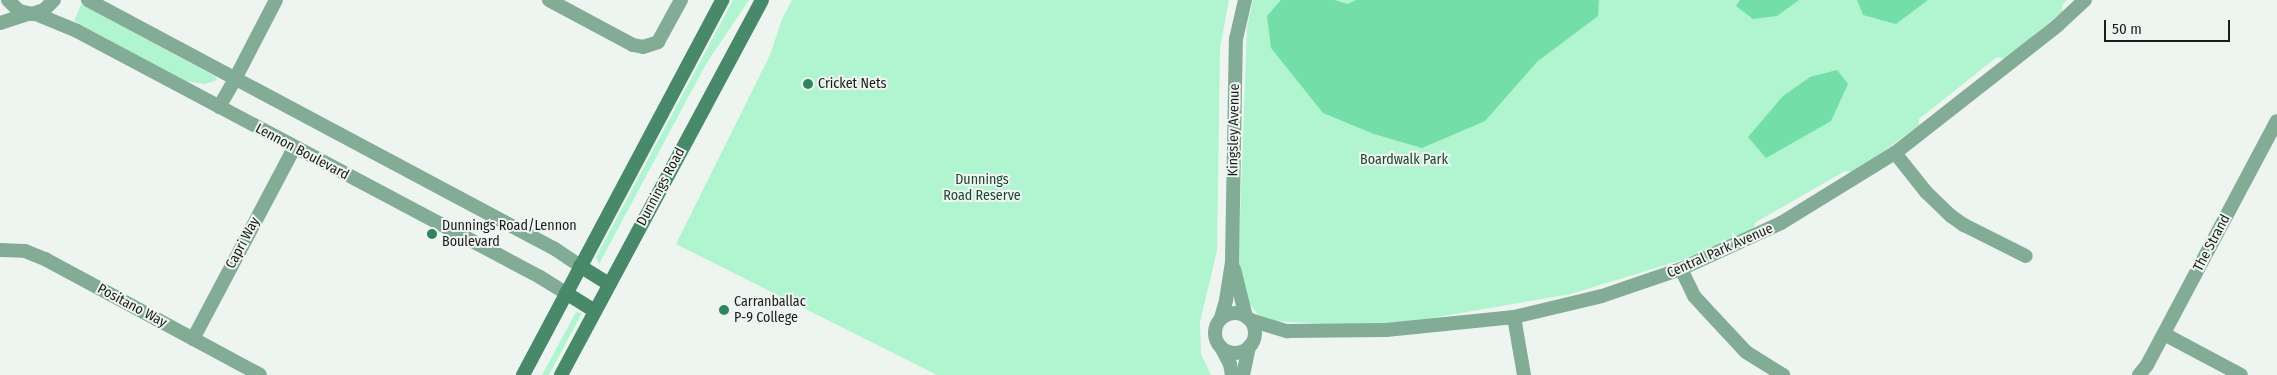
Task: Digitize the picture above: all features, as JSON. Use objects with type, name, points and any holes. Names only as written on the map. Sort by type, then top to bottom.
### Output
[{"type":"main road","points":[[523,375],[722,0]]},
{"type":"main road","name":"Dunnings Road","points":[[560,375],[762,0]]},
{"type":"main road","points":[[580,266],[609,284]]},
{"type":"main road","points":[[566,293],[595,311]]},
{"type":"street","name":"Lennon Boulevard","points":[[8,0],[16,9],[68,26],[294,148],[540,277],[566,293]]},
{"type":"street","points":[[0,23],[48,8],[54,0]]},
{"type":"street","points":[[88,0],[555,249],[580,266]]},
{"type":"street","points":[[219,107],[276,0]]},
{"type":"street","points":[[548,0],[633,45],[647,47],[655,44],[660,39],[681,0]]},
{"type":"street","name":"Kingsley Avenue","points":[[1221,318],[1232,261],[1236,39],[1245,0]]},
{"type":"street","name":"Central Park Avenue","points":[[1248,318],[1287,331],[1411,329],[1514,317],[1602,296],[1681,269],[1781,223],[1894,153],[2058,25],[2085,0]]},
{"type":"street","name":"The Strand","points":[[2143,372],[2271,146],[2277,121]]},
{"type":"street","name":"Capri Way","points":[[193,339],[294,148]]},
{"type":"street","points":[[1894,153],[1926,192],[1951,216],[1964,225],[2026,256]]},
{"type":"street","name":"Positano Way","points":[[0,250],[25,251],[45,259],[260,375]]},
{"type":"street","name":"Kingsley Avenue","points":[[1232,261],[1248,318]]},
{"type":"street","points":[[1681,269],[1694,296],[1746,352],[1783,375]]},
{"type":"street","points":[[1232,375],[1230,364],[1217,343],[1214,333],[1221,318],[1230,313],[1248,318],[1254,331],[1243,375]]},
{"type":"street","points":[[1514,317],[1524,375]]},
{"type":"street","name":"Central Park Avenue","points":[[1251,345],[1287,331]]},
{"type":"street","points":[[2164,334],[2241,375]]},
{"type":"street","points":[[1222,349],[1233,353],[1251,345]]},
{"type":"green space","points":[[733,0],[749,0],[706,64],[599,264],[596,257]]},
{"type":"green space","name":"Dunnings Road Reserve","points":[[792,0],[1229,0],[1220,48],[1217,251],[1200,322],[1201,354],[1211,375],[937,375],[676,244],[770,55],[782,19]]},
{"type":"green space","name":"Boardwalk Park","points":[[1253,0],[2067,0],[2062,5],[2062,12],[2005,59],[1997,57],[1919,119],[1919,125],[1872,160],[1852,172],[1845,171],[1756,222],[1753,229],[1701,254],[1571,294],[1403,323],[1343,325],[1274,321],[1259,316],[1249,303],[1238,272],[1247,27]]},
{"type":"green space","points":[[81,4],[216,77],[217,80],[205,84],[184,81],[74,21]]},
{"type":"green space","points":[[576,312],[582,313],[549,375],[542,375]]},
{"type":"shaded area","points":[[1281,0],[1334,0],[1348,4],[1356,0],[1599,0],[1598,16],[1538,61],[1485,121],[1422,148],[1374,134],[1323,113],[1271,48],[1267,16]]},
{"type":"shaded area","points":[[1740,0],[1799,0],[1777,16],[1753,19],[1736,6]]},
{"type":"shaded area","points":[[1857,0],[1928,0],[1896,24],[1863,15]]},
{"type":"shaded area","points":[[1837,70],[1848,84],[1831,121],[1766,158],[1748,137],[1783,96],[1810,77]]},
{"type":"place","name":"Cricket Nets","points":[[808,84]]},
{"type":"place","name":"Dunnings Road/Lennon Boulevard","points":[[432,234]]},
{"type":"place","name":"Carranballac P-9 College","points":[[724,310]]}]
